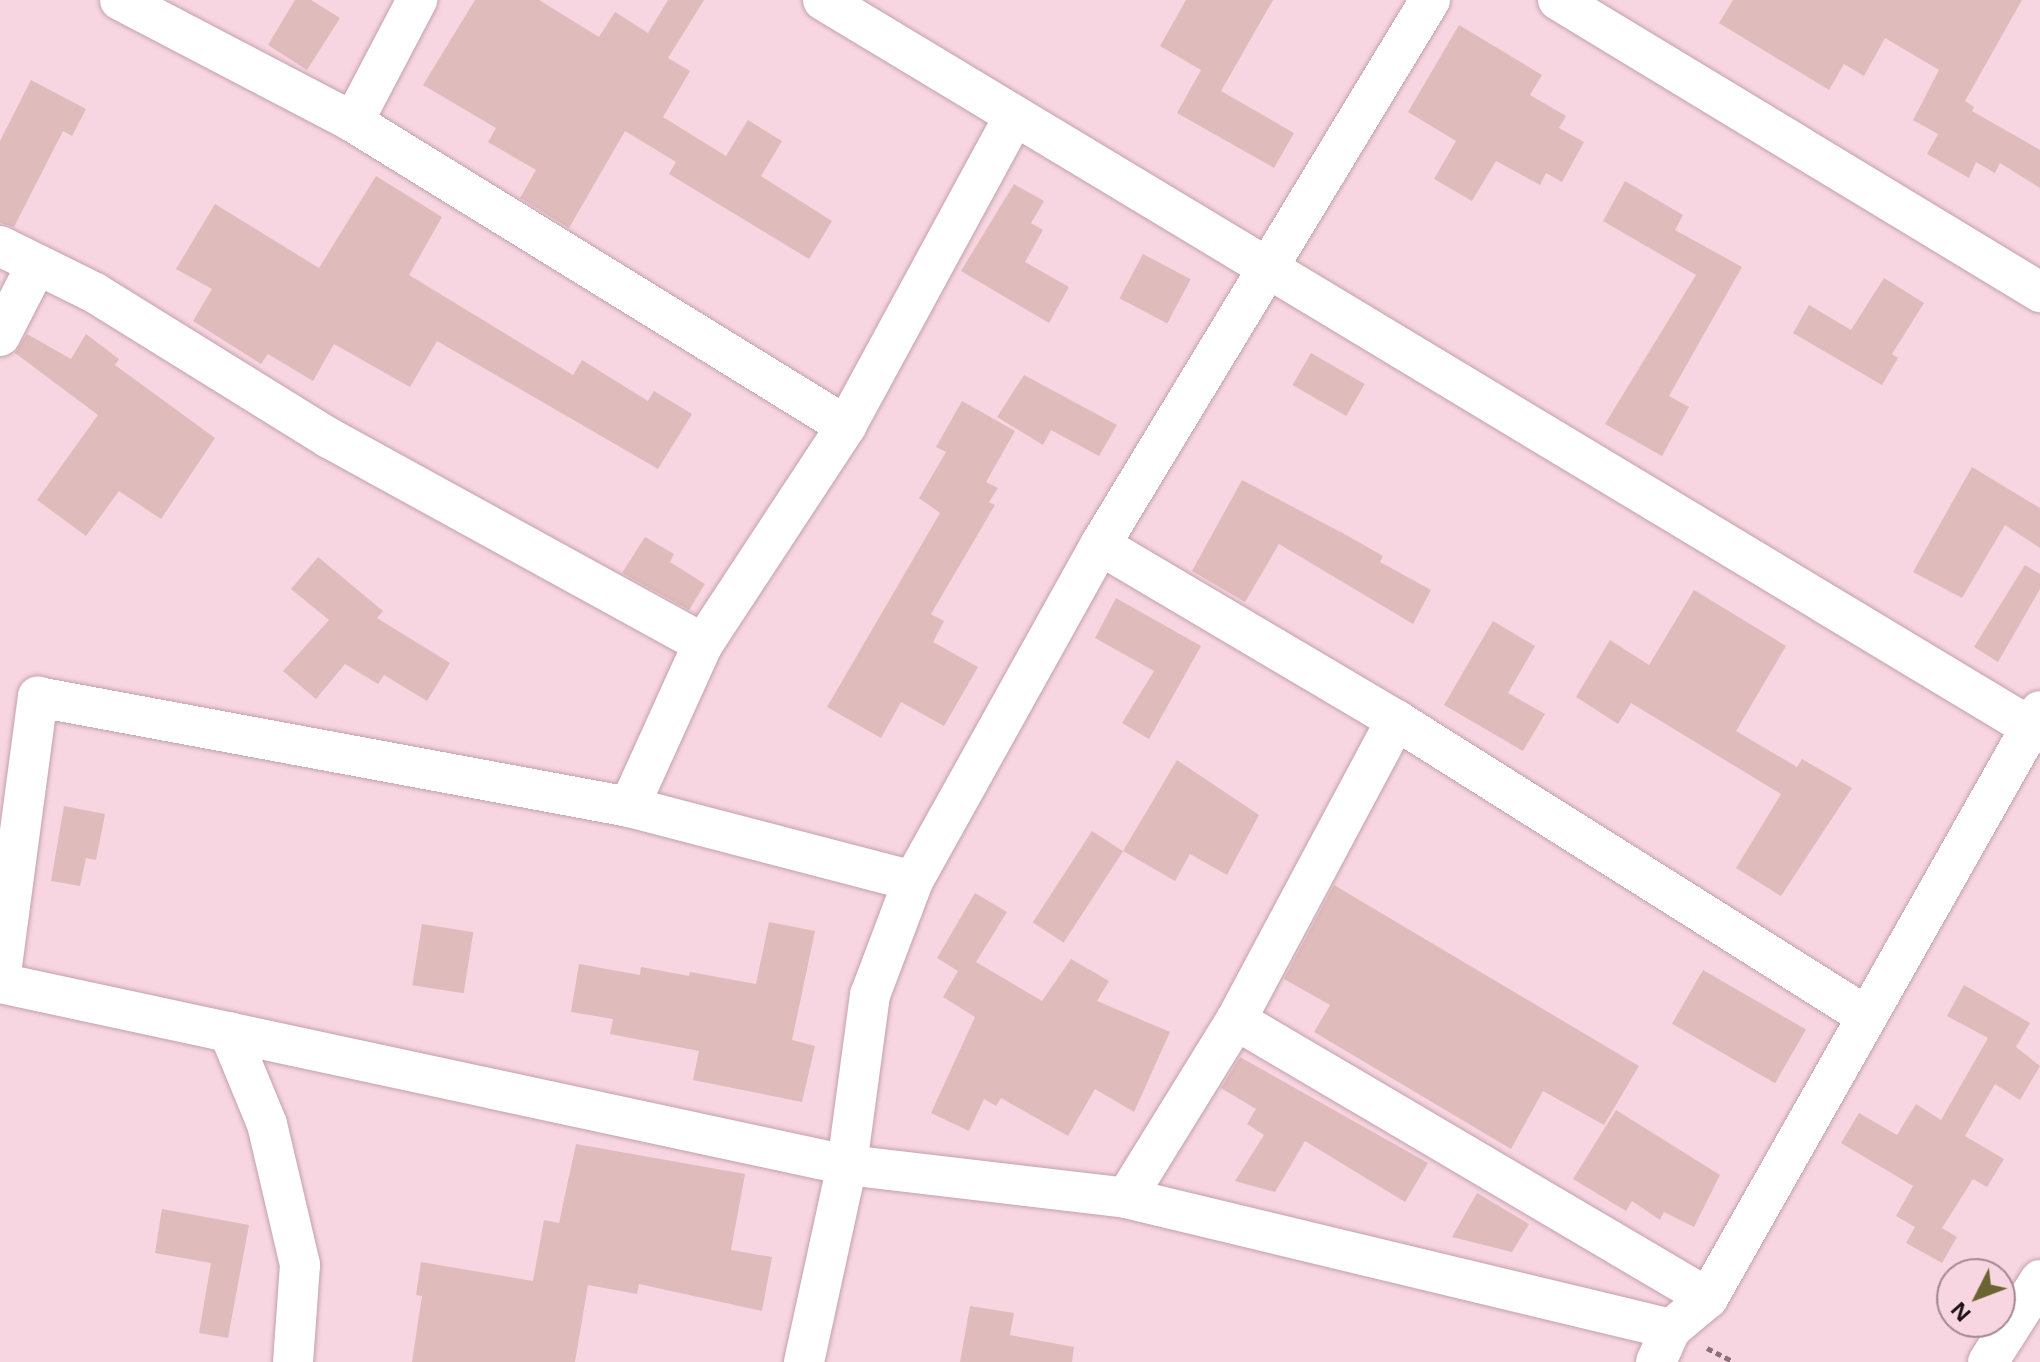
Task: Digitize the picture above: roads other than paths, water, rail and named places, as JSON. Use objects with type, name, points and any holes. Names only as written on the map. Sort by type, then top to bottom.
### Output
[{"type":"street","points":[[120,0],[353,122],[846,426]]},
{"type":"street","points":[[353,122],[417,0]]},
{"type":"street","points":[[823,0],[1013,118],[2037,723],[1866,1016],[1708,1298],[1664,1346],[1126,1198],[847,1165],[229,1032],[2,962],[38,697],[629,807],[913,881]]},
{"type":"street","points":[[804,1362],[847,1165],[870,995],[913,881],[1100,545],[1271,268],[1430,0]]},
{"type":"street","points":[[1558,0],[2040,292]]},
{"type":"street","points":[[629,807],[703,644],[846,426],[1013,118]]},
{"type":"street","points":[[0,246],[95,293],[329,438],[703,644]]},
{"type":"street","points":[[0,336],[36,266]]},
{"type":"street","points":[[1100,545],[1396,720],[1866,1016]]},
{"type":"street","points":[[1126,1198],[1236,1020],[1396,720]]},
{"type":"street","points":[[1236,1020],[1708,1298]]},
{"type":"street","points":[[229,1032],[267,1124],[300,1265],[293,1362]]},
{"type":"street","points":[[1988,1362],[2040,1280]]}]
